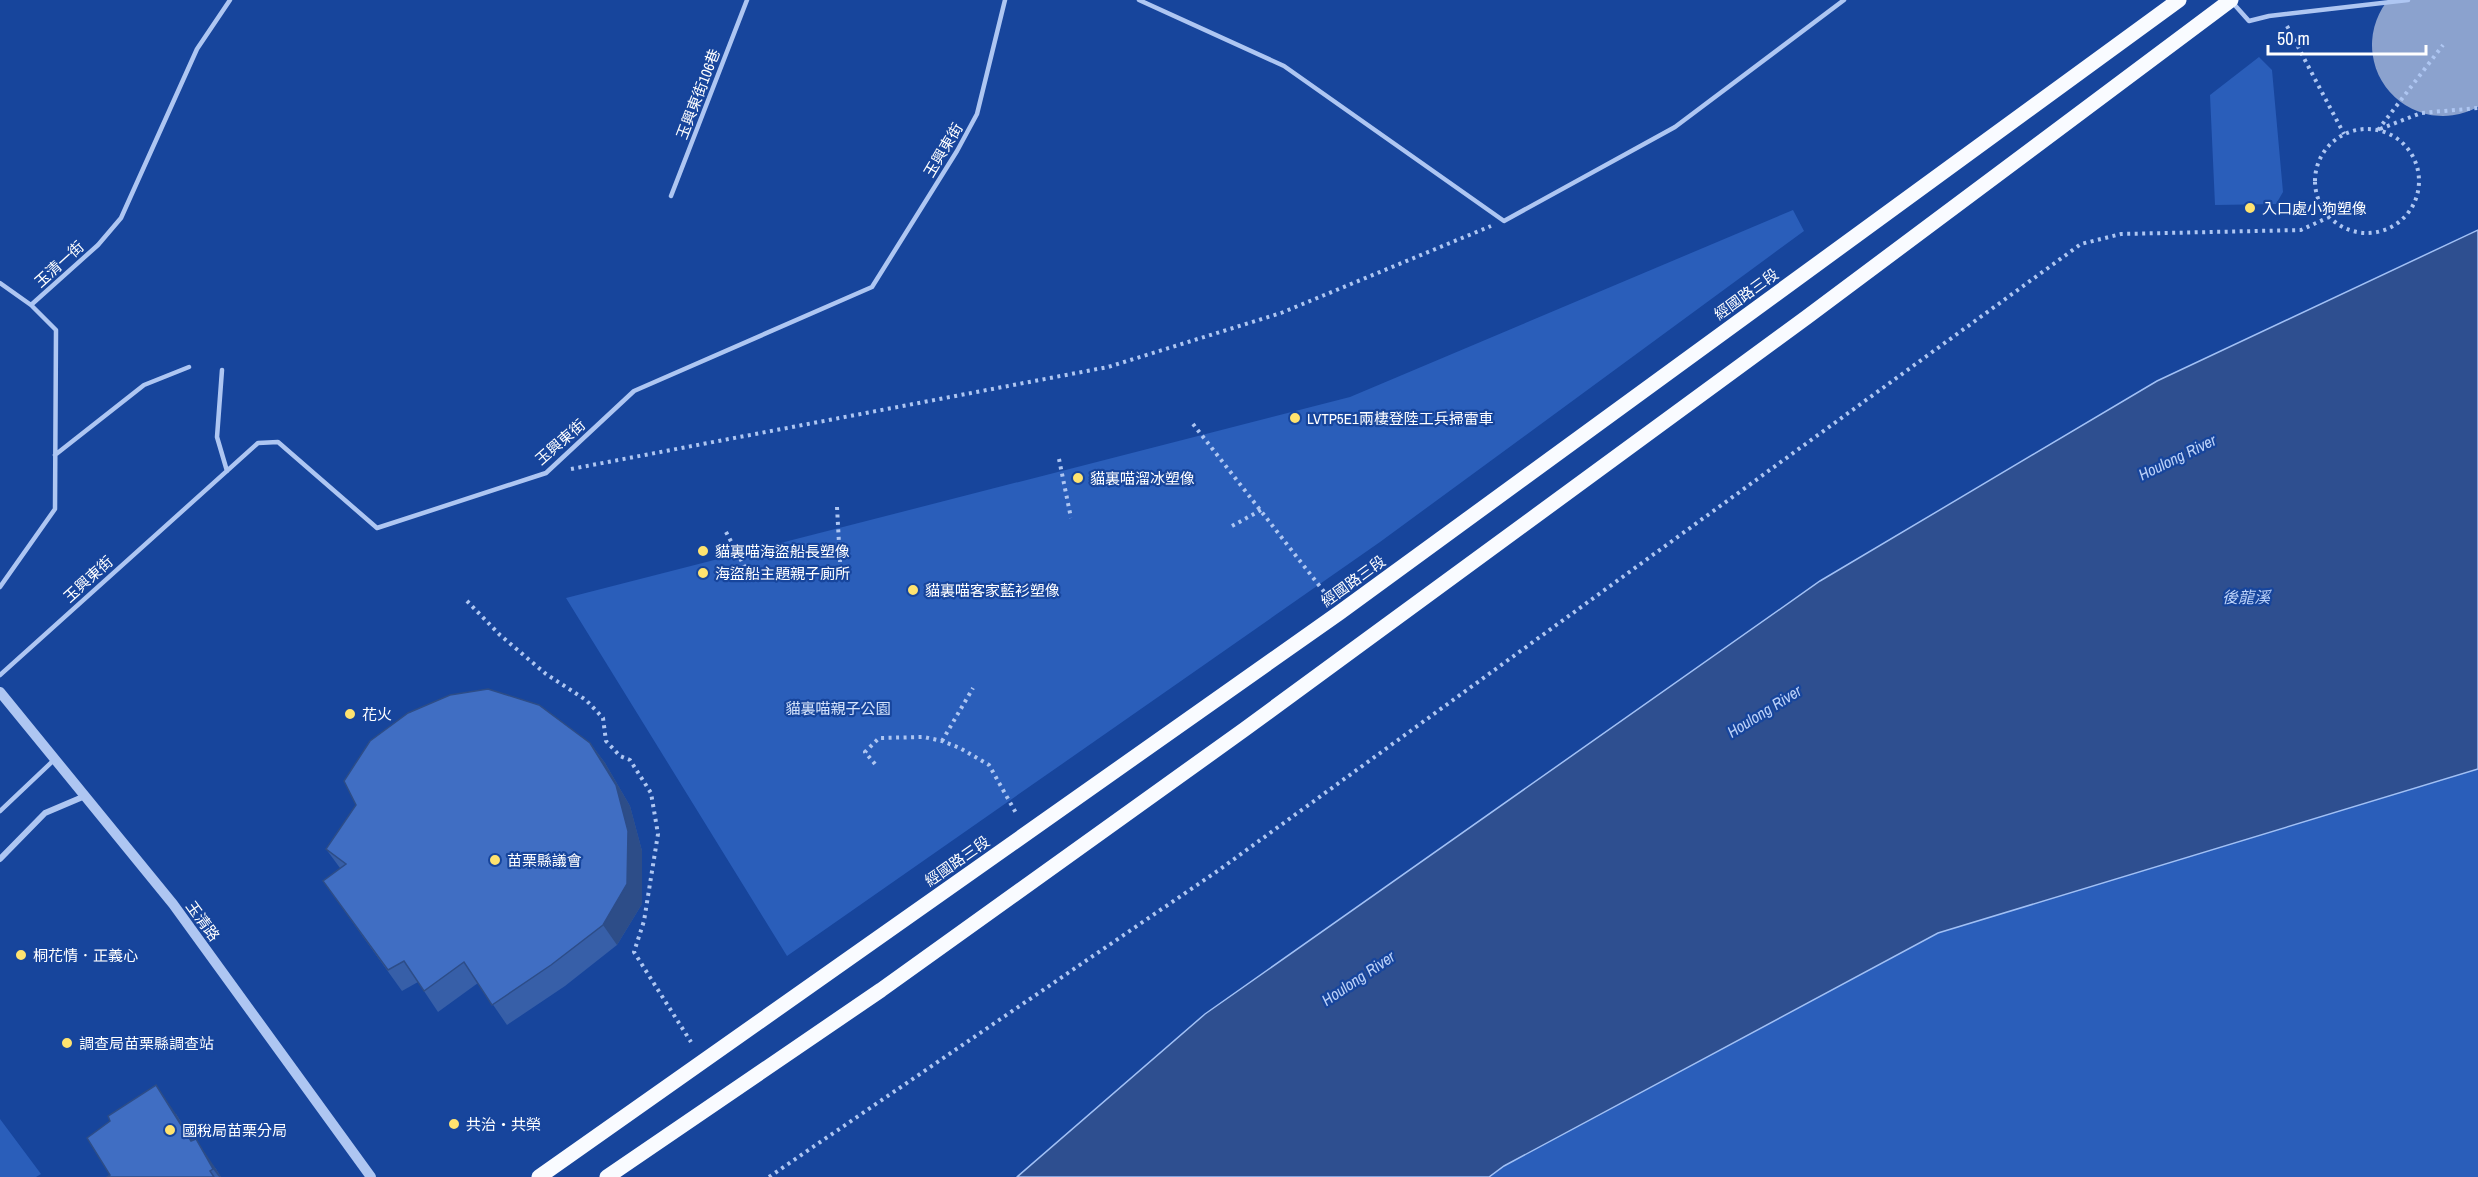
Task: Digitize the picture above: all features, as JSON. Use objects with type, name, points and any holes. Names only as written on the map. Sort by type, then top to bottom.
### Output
[{"type":"main road","name":"經國路三段","points":[[539,1177],[1339,613],[2179,0]]},
{"type":"main road","points":[[607,1177],[881,990],[1245,729],[1807,317],[2231,0]]},
{"type":"street","name":"玉清路","points":[[0,692],[172,904],[371,1177]]},
{"type":"street","points":[[0,859],[45,813],[85,796]]},
{"type":"lane","name":"玉清一街","points":[[0,587],[55,509],[56,330],[31,305],[98,245],[120,218],[197,49],[230,0]]},
{"type":"lane","name":"玉興東街106巷","points":[[672,196],[747,0]]},
{"type":"lane","name":"玉興東街","points":[[0,675],[258,443],[278,442],[377,528],[546,473],[634,391],[872,287],[957,151],[977,114],[1005,0]]},
{"type":"lane","points":[[1139,0],[1284,66],[1504,221],[1675,127],[1844,0]]},
{"type":"lane","points":[[2231,0],[2249,21],[2281,14],[2408,0]]},
{"type":"lane","points":[[0,283],[31,305]]},
{"type":"lane","points":[[55,455],[144,385],[189,367]]},
{"type":"lane","points":[[222,370],[218,437],[227,471]]},
{"type":"lane","points":[[0,811],[55,759]]},
{"type":"path","points":[[2281,14],[2344,134]]},
{"type":"path","points":[[2378,130],[2444,45]]},
{"type":"path","points":[[2378,130],[2394,137],[2408,149],[2416,164],[2419,182],[2416,199],[2407,214],[2394,226],[2377,232],[2360,233],[2343,227],[2329,217],[2320,204],[2315,188],[2316,172],[2321,156],[2331,143],[2344,134],[2361,130],[2378,130],[2421,113],[2478,108]]},
{"type":"path","points":[[769,1177],[1219,870],[2081,244],[2121,234],[2301,230],[2329,217]]},
{"type":"path","points":[[546,473],[1108,367],[1281,313],[1504,221]]},
{"type":"path","points":[[1193,423],[1325,593]]},
{"type":"path","points":[[1059,459],[1071,518]]},
{"type":"path","points":[[837,507],[840,562]]},
{"type":"path","points":[[1232,526],[1261,510]]},
{"type":"path","points":[[726,532],[749,575]]},
{"type":"path","points":[[467,601],[546,674],[586,700],[603,718],[606,741],[620,756],[630,760],[651,793],[658,834],[644,921],[634,952],[691,1042]]},
{"type":"path","points":[[942,741],[973,688]]},
{"type":"path","points":[[875,764],[865,752],[879,738],[924,737],[942,741],[989,765],[1016,813]]},
{"type":"green space","points":[[2259,57],[2272,70],[2283,192],[2276,204],[2215,205],[2210,95]]},
{"type":"green space","name":"貓裏喵親子公園","points":[[1793,210],[1804,231],[1380,542],[787,956],[566,598],[1350,397]]},
{"type":"green space","points":[[2478,385],[2478,1177],[1243,1177]]},
{"type":"green space","points":[[0,1119],[41,1174],[36,1177],[0,1177]]},
{"type":"water","name":"後龍溪","points":[[2478,230],[2478,769],[1938,933],[1504,1166],[1489,1177],[1017,1177],[1205,1014],[1820,581],[2157,381]]},
{"type":"building","name":"苗栗縣議會","points":[[488,689],[539,705],[590,743],[616,785],[628,831],[627,884],[603,925],[551,965],[492,1005],[464,962],[424,991],[404,961],[388,970],[323,881],[346,864],[326,849],[356,805],[344,781],[370,741],[408,713],[450,695]]},
{"type":"building","points":[[156,1085],[191,1141],[196,1139],[213,1169],[210,1171],[214,1177],[107,1177],[110,1175],[87,1138],[110,1121],[108,1116]]},
{"type":"runway","points":[[2443,45],[2478,14]]},
{"type":"place","name":"入口處小狗塑像","points":[[2250,208]]},
{"type":"place","name":"LVTP5E1兩棲登陸工兵掃雷車","points":[[1295,418]]},
{"type":"place","name":"貓裏喵溜冰塑像","points":[[1078,478]]},
{"type":"place","name":"貓裏喵海盜船長塑像","points":[[703,551]]},
{"type":"place","name":"海盜船主題親子廁所","points":[[703,573]]},
{"type":"place","name":"貓裏喵客家藍衫塑像","points":[[913,590]]},
{"type":"place","name":"花火","points":[[350,714]]},
{"type":"place","name":"苗栗縣議會","points":[[495,860]]},
{"type":"place","name":"桐花情．正義心","points":[[21,955]]},
{"type":"place","name":"調查局苗栗縣調查站","points":[[67,1043]]},
{"type":"place","name":"共治‧共榮","points":[[454,1124]]},
{"type":"place","name":"國稅局苗栗分局","points":[[170,1130]]},
{"type":"water label","name":"Houlong River","points":[[2177,457]]},
{"type":"water label","name":"Houlong River","points":[[1764,711]]},
{"type":"water label","name":"Houlong River","points":[[1358,978]]}]
